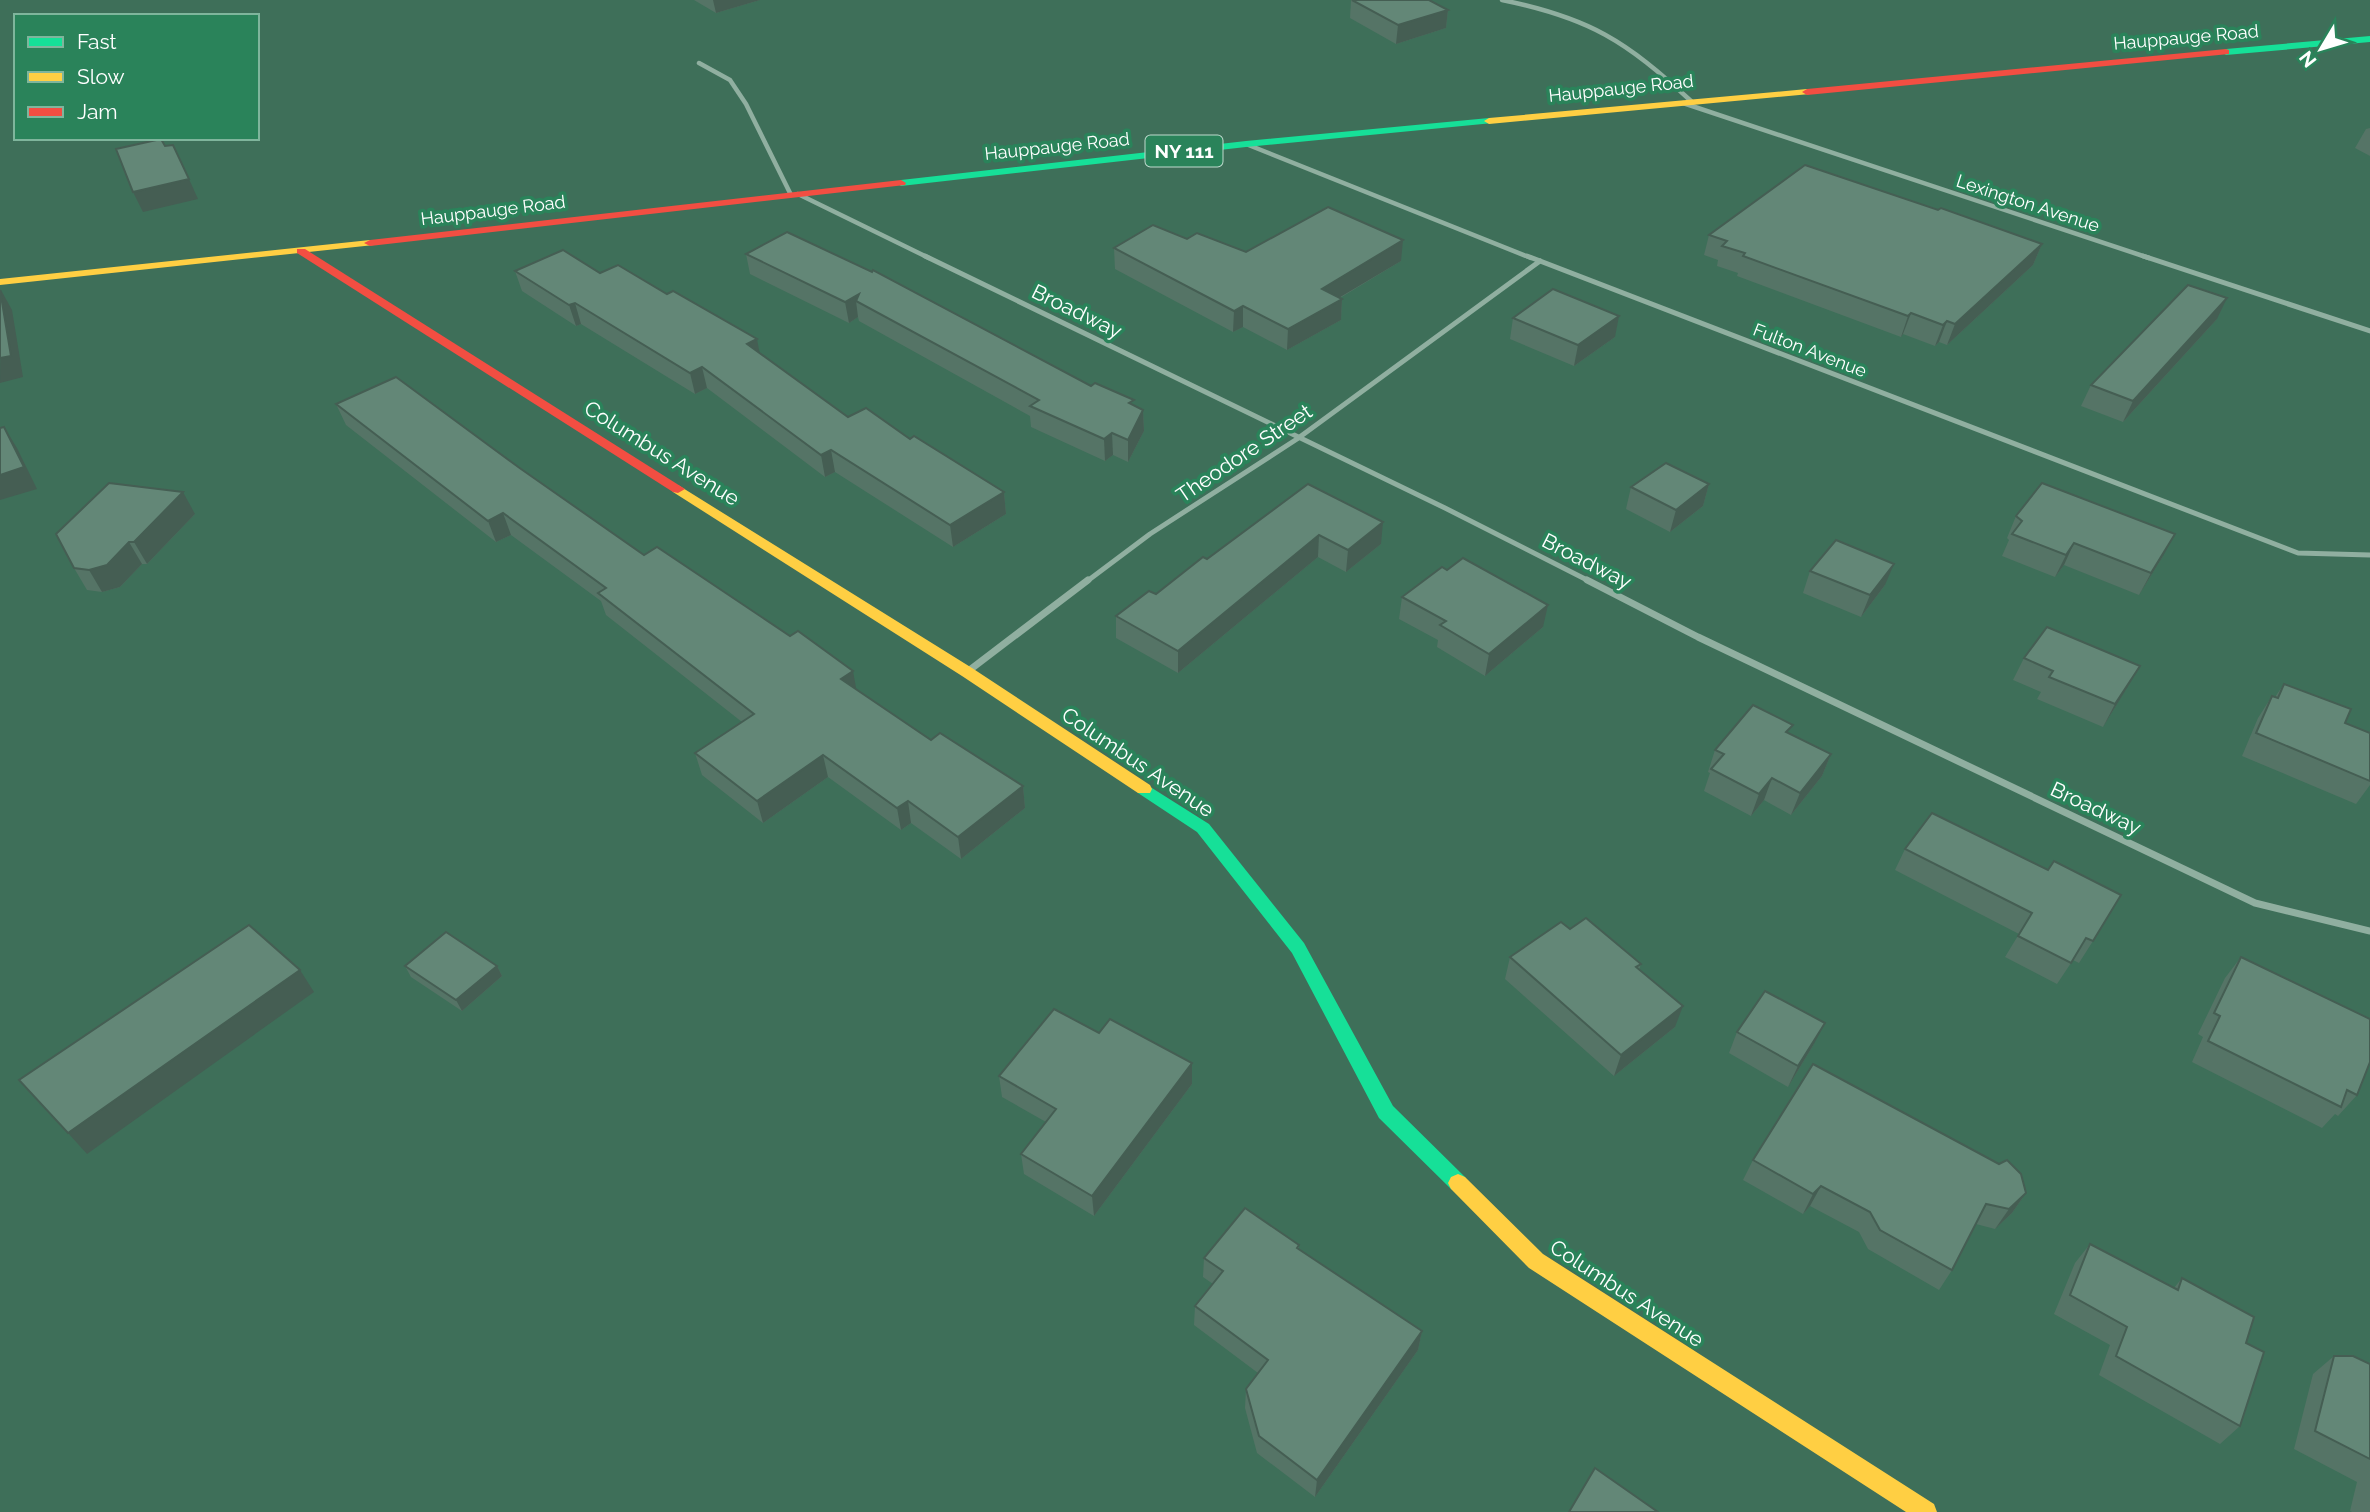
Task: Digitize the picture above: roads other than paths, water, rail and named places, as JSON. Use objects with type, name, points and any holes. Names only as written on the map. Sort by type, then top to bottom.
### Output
[{"type":"main road","name":"Hauppauge Road","points":[[0,282],[301,251],[1246,144],[2370,39]]},
{"type":"main road","name":"Columbus Avenue","points":[[301,251],[967,672],[1203,828],[1298,948],[1387,1112],[1536,1261],[1926,1512]]},
{"type":"street","points":[[1502,0],[1549,10],[1592,25],[1644,59],[1685,101]]},
{"type":"street","points":[[699,64],[730,80],[746,104],[794,194]]},
{"type":"street","name":"Lexington Avenue","points":[[1685,101],[2370,331]]},
{"type":"street","name":"Fulton Avenue","points":[[1246,144],[1540,261],[2298,553],[2370,555]]},
{"type":"street","name":"Broadway","points":[[794,194],[1297,439],[1446,508],[1698,638],[2255,903],[2370,931]]},
{"type":"street","name":"Theodore Street","points":[[967,672],[1150,534],[1297,439],[1540,261]]}]
